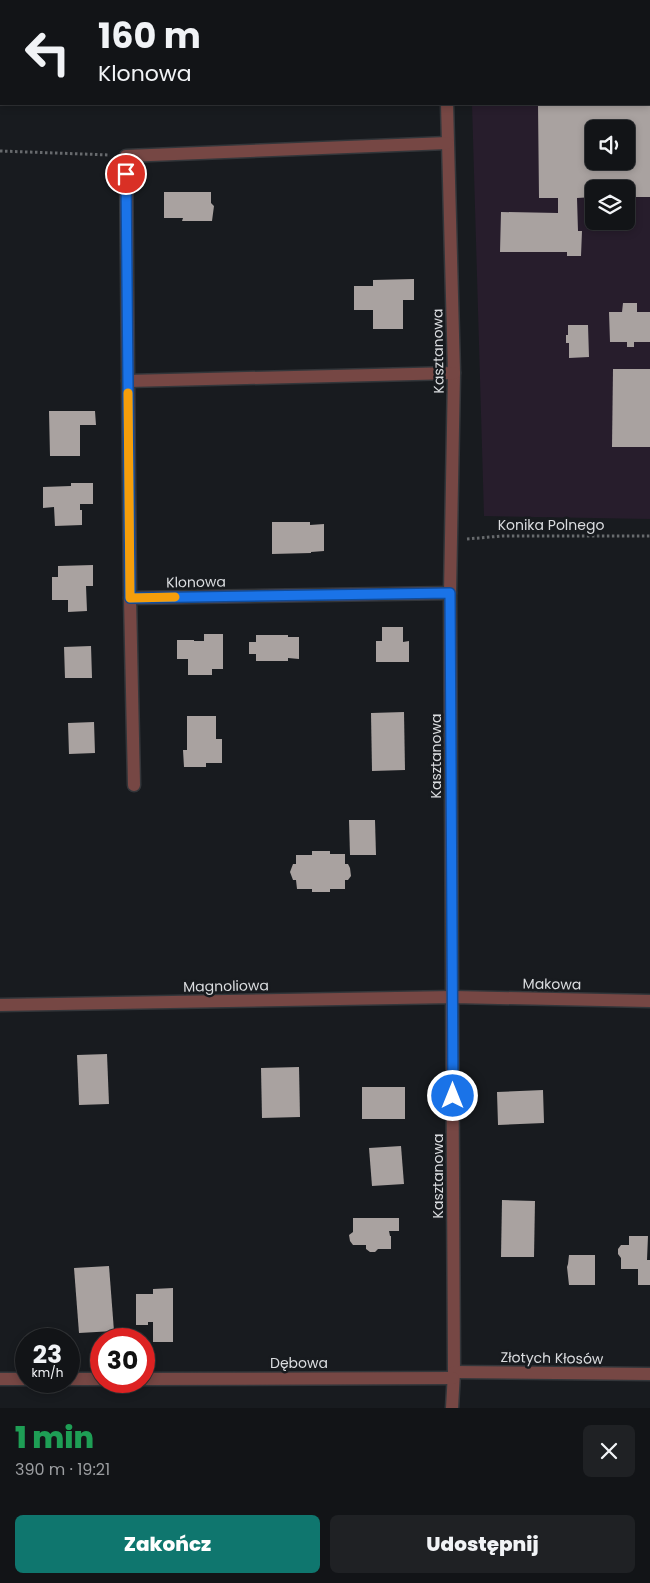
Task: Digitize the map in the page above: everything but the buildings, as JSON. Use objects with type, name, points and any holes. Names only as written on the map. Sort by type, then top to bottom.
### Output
[{"type":"street","name":"Kasztanowa","points":[[447,105],[454,373],[450,593],[454,1375],[452,1408]]},
{"type":"street","points":[[134,785],[130,598],[126,156],[447,143]]},
{"type":"street","points":[[128,380],[454,373]]},
{"type":"street","name":"Klonowa","points":[[130,598],[450,593]]},
{"type":"street","name":"Makowa","points":[[452,997],[650,1001]]},
{"type":"street","name":"Magnoliowa","points":[[0,1005],[452,997]]},
{"type":"street","name":"Złotych Kłosów","points":[[454,1375],[650,1374]]},
{"type":"street","name":"Dębowa","points":[[155,1379],[454,1375]]},
{"type":"street","points":[[0,1380],[15,1379]]},
{"type":"path","points":[[0,151],[126,156]]},
{"type":"path","name":"Konika Polnego","points":[[451,540],[502,536],[650,536]]},
{"type":"shaded area","points":[[472,105],[650,105],[650,519],[484,516]]},
{"type":"slow traffic","points":[[128,393],[130,598],[175,597]]},
{"type":"route","points":[[126,174],[130,598],[450,593],[453,1096]]}]
